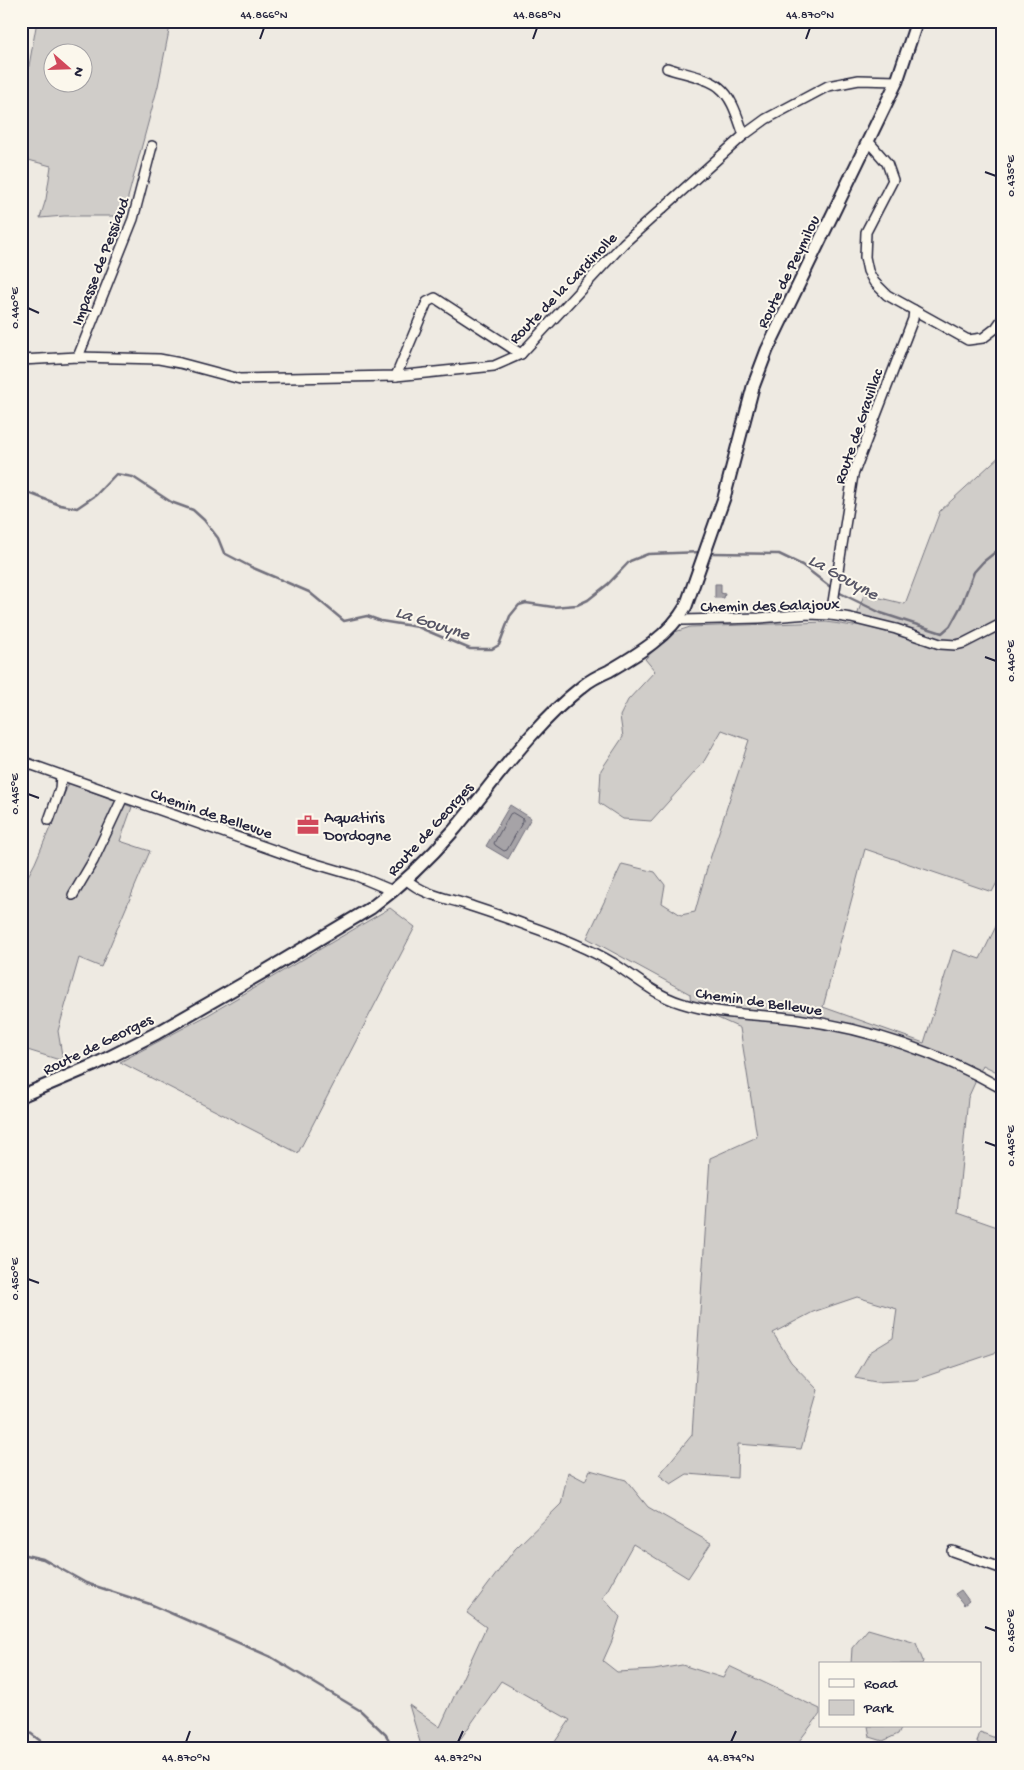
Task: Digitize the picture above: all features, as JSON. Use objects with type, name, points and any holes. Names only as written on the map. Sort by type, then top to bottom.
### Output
[{"type":"street","name":"Route de Peymilou","points":[[708,544],[724,498],[753,388],[766,350],[897,81],[917,21]]},
{"type":"street","points":[[667,68],[712,83],[721,89],[728,98],[744,136]]},
{"type":"street","name":"Route de la Cardinolle","points":[[21,360],[47,357],[159,359],[240,379],[396,376],[494,366],[521,354],[624,243],[744,136],[766,119],[828,86],[859,80],[897,81]]},
{"type":"street","points":[[868,141],[887,163],[893,180],[866,232],[865,257],[868,271],[874,282],[887,296],[968,340],[984,338],[996,328],[1003,318]]},
{"type":"street","name":"Impasse de Pessiaud","points":[[78,357],[133,218],[152,146]]},
{"type":"street","points":[[396,376],[427,302],[435,298],[521,354]]},
{"type":"street","name":"Route de Gravillac","points":[[831,615],[852,475],[912,320],[914,310]]},
{"type":"street","name":"Route de Georges","points":[[21,1096],[94,1065],[157,1033],[371,908],[407,880],[454,830],[542,722],[584,685],[634,656],[667,631],[679,618],[686,606],[708,544]]},
{"type":"street","name":"Chemin des Galajoux","points":[[679,618],[688,620],[759,618],[809,614],[831,615],[896,629],[940,644],[964,643],[1003,622]]},
{"type":"street","name":"Chemin de Bellevue","points":[[21,761],[299,859],[357,876],[393,891]]},
{"type":"street","points":[[49,820],[60,789],[61,775]]},
{"type":"street","points":[[73,895],[93,861],[123,797]]},
{"type":"street","name":"Chemin de Bellevue","points":[[407,880],[421,891],[523,924],[584,949],[611,962],[675,1002],[713,1011],[760,1017],[792,1018],[857,1031],[935,1055],[1003,1089]]},
{"type":"street","points":[[952,1551],[1003,1569]]},
{"type":"green space","points":[[37,21],[171,21],[158,86],[123,216],[40,218],[46,199],[51,166],[21,158],[21,100],[23,99]]},
{"type":"green space","points":[[1003,453],[1003,871],[992,892],[865,849],[823,1007],[924,1043],[953,950],[980,959],[1003,912],[1003,1075],[983,1065],[968,1098],[957,1213],[1003,1229],[1003,1350],[915,1380],[876,1382],[855,1378],[870,1352],[893,1338],[897,1309],[857,1297],[813,1312],[773,1333],[791,1362],[818,1390],[801,1449],[738,1444],[737,1478],[687,1474],[671,1484],[659,1475],[692,1435],[710,1158],[757,1137],[740,1028],[691,1006],[690,994],[587,938],[622,864],[655,872],[665,885],[662,903],[681,915],[695,912],[707,868],[749,740],[722,730],[703,763],[651,821],[623,819],[599,803],[601,770],[623,737],[620,716],[628,700],[655,671],[645,659],[672,633],[690,627],[826,622],[854,626],[864,594],[905,604],[940,511]]},
{"type":"green space","points":[[69,783],[132,807],[120,841],[150,851],[101,967],[79,958],[58,1031],[63,1061],[21,1048],[21,889],[35,863]]},
{"type":"green space","points":[[390,908],[415,927],[298,1153],[120,1062],[208,1015]]},
{"type":"green space","points":[[590,1470],[626,1480],[648,1507],[711,1543],[688,1578],[633,1544],[603,1598],[620,1617],[603,1661],[617,1672],[654,1670],[682,1665],[723,1678],[729,1666],[819,1709],[819,1715],[793,1749],[550,1749],[570,1720],[501,1681],[459,1741],[470,1749],[422,1749],[409,1705],[440,1727],[486,1627],[467,1613],[515,1549],[561,1504],[568,1472],[585,1481]]},
{"type":"green space","points":[[868,1629],[916,1643],[923,1661],[851,1662],[852,1648]]},
{"type":"green space","points":[[868,1728],[901,1728],[898,1734],[883,1741],[870,1737]]},
{"type":"green space","points":[[980,1732],[1003,1741],[1003,1749],[989,1749],[977,1742]]},
{"type":"water","points":[[715,584],[721,584],[721,593],[725,594],[724,598],[715,598]]},
{"type":"water","points":[[510,805],[531,818],[508,859],[486,846]]},
{"type":"water","points":[[961,1590],[969,1601],[964,1605],[955,1594]]},
{"type":"waterway","name":"La Gouyne","points":[[21,490],[60,505],[77,508],[96,495],[116,474],[133,477],[171,502],[193,510],[204,520],[218,538],[224,553],[309,592],[344,621],[367,616],[381,621],[418,627],[470,649],[492,649],[499,645],[510,616],[519,605],[526,603],[553,607],[577,605],[588,600],[608,584],[630,561],[648,554],[702,552]]},
{"type":"waterway","name":"La Gouyne","points":[[838,592],[881,613],[942,633],[950,626],[961,606],[974,572],[1003,546]]},
{"type":"waterway","name":"La Gouyne","points":[[710,553],[779,554],[802,565],[833,589]]},
{"type":"waterway","points":[[21,1554],[43,1559],[86,1583],[150,1604],[271,1657],[361,1711],[386,1735],[394,1749]]},
{"type":"waterway","points":[[21,1726],[51,1749]]},
{"type":"place","name":"Aquatiris Dordogne","points":[[308,825]]}]
